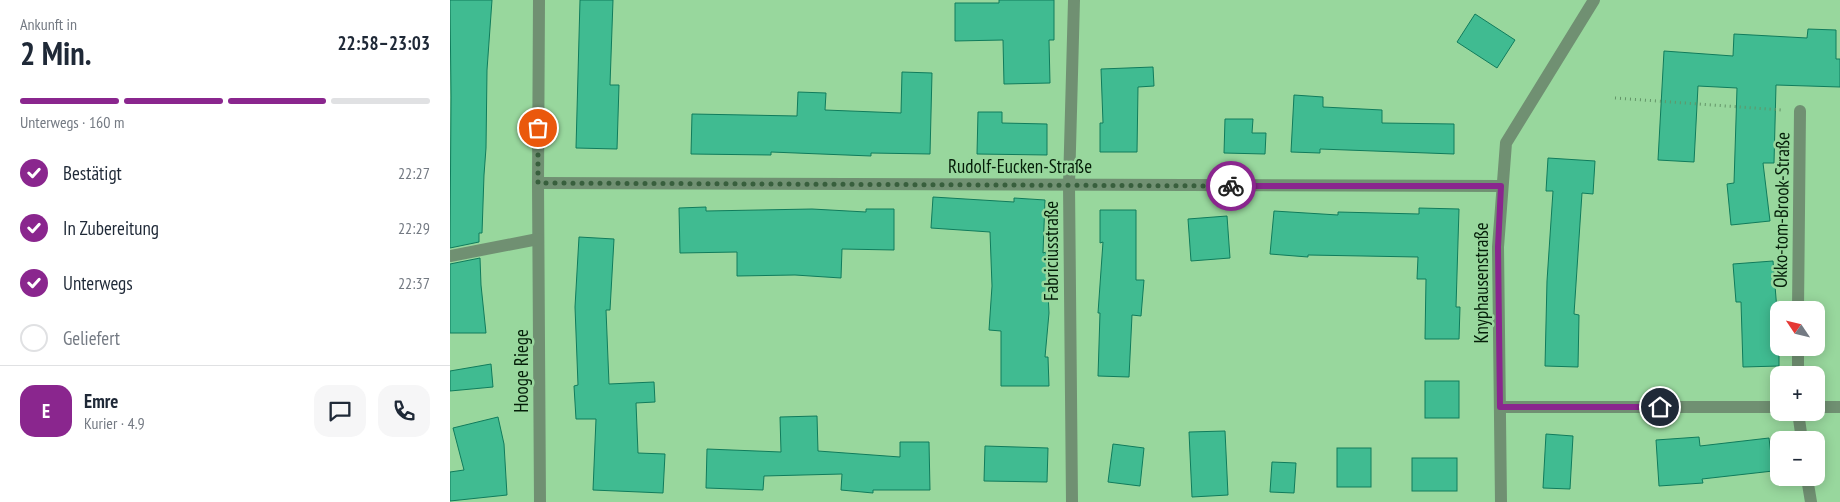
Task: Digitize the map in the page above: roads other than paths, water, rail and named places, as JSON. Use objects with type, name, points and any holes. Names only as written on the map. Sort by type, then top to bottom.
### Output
[{"type":"street","name":"Hooge Riege","points":[[540,0],[538,183],[540,502]]},
{"type":"street","name":"Fabriciusstraße","points":[[1072,502],[1069,185],[1074,0]]},
{"type":"street","name":"Knyphausenstraße","points":[[1501,502],[1498,247],[1501,186],[1506,143],[1594,0]]},
{"type":"street","name":"Okko-tom-Brook-Straße","points":[[1798,301],[1800,111]]},
{"type":"street","name":"Rudolf-Eucken-Straße","points":[[538,183],[1501,186]]},
{"type":"street","points":[[450,256],[538,239]]},
{"type":"street","points":[[1500,407],[1770,407]]},
{"type":"street","points":[[1825,407],[1840,407]]},
{"type":"street","points":[[1809,486],[1811,502]]}]
